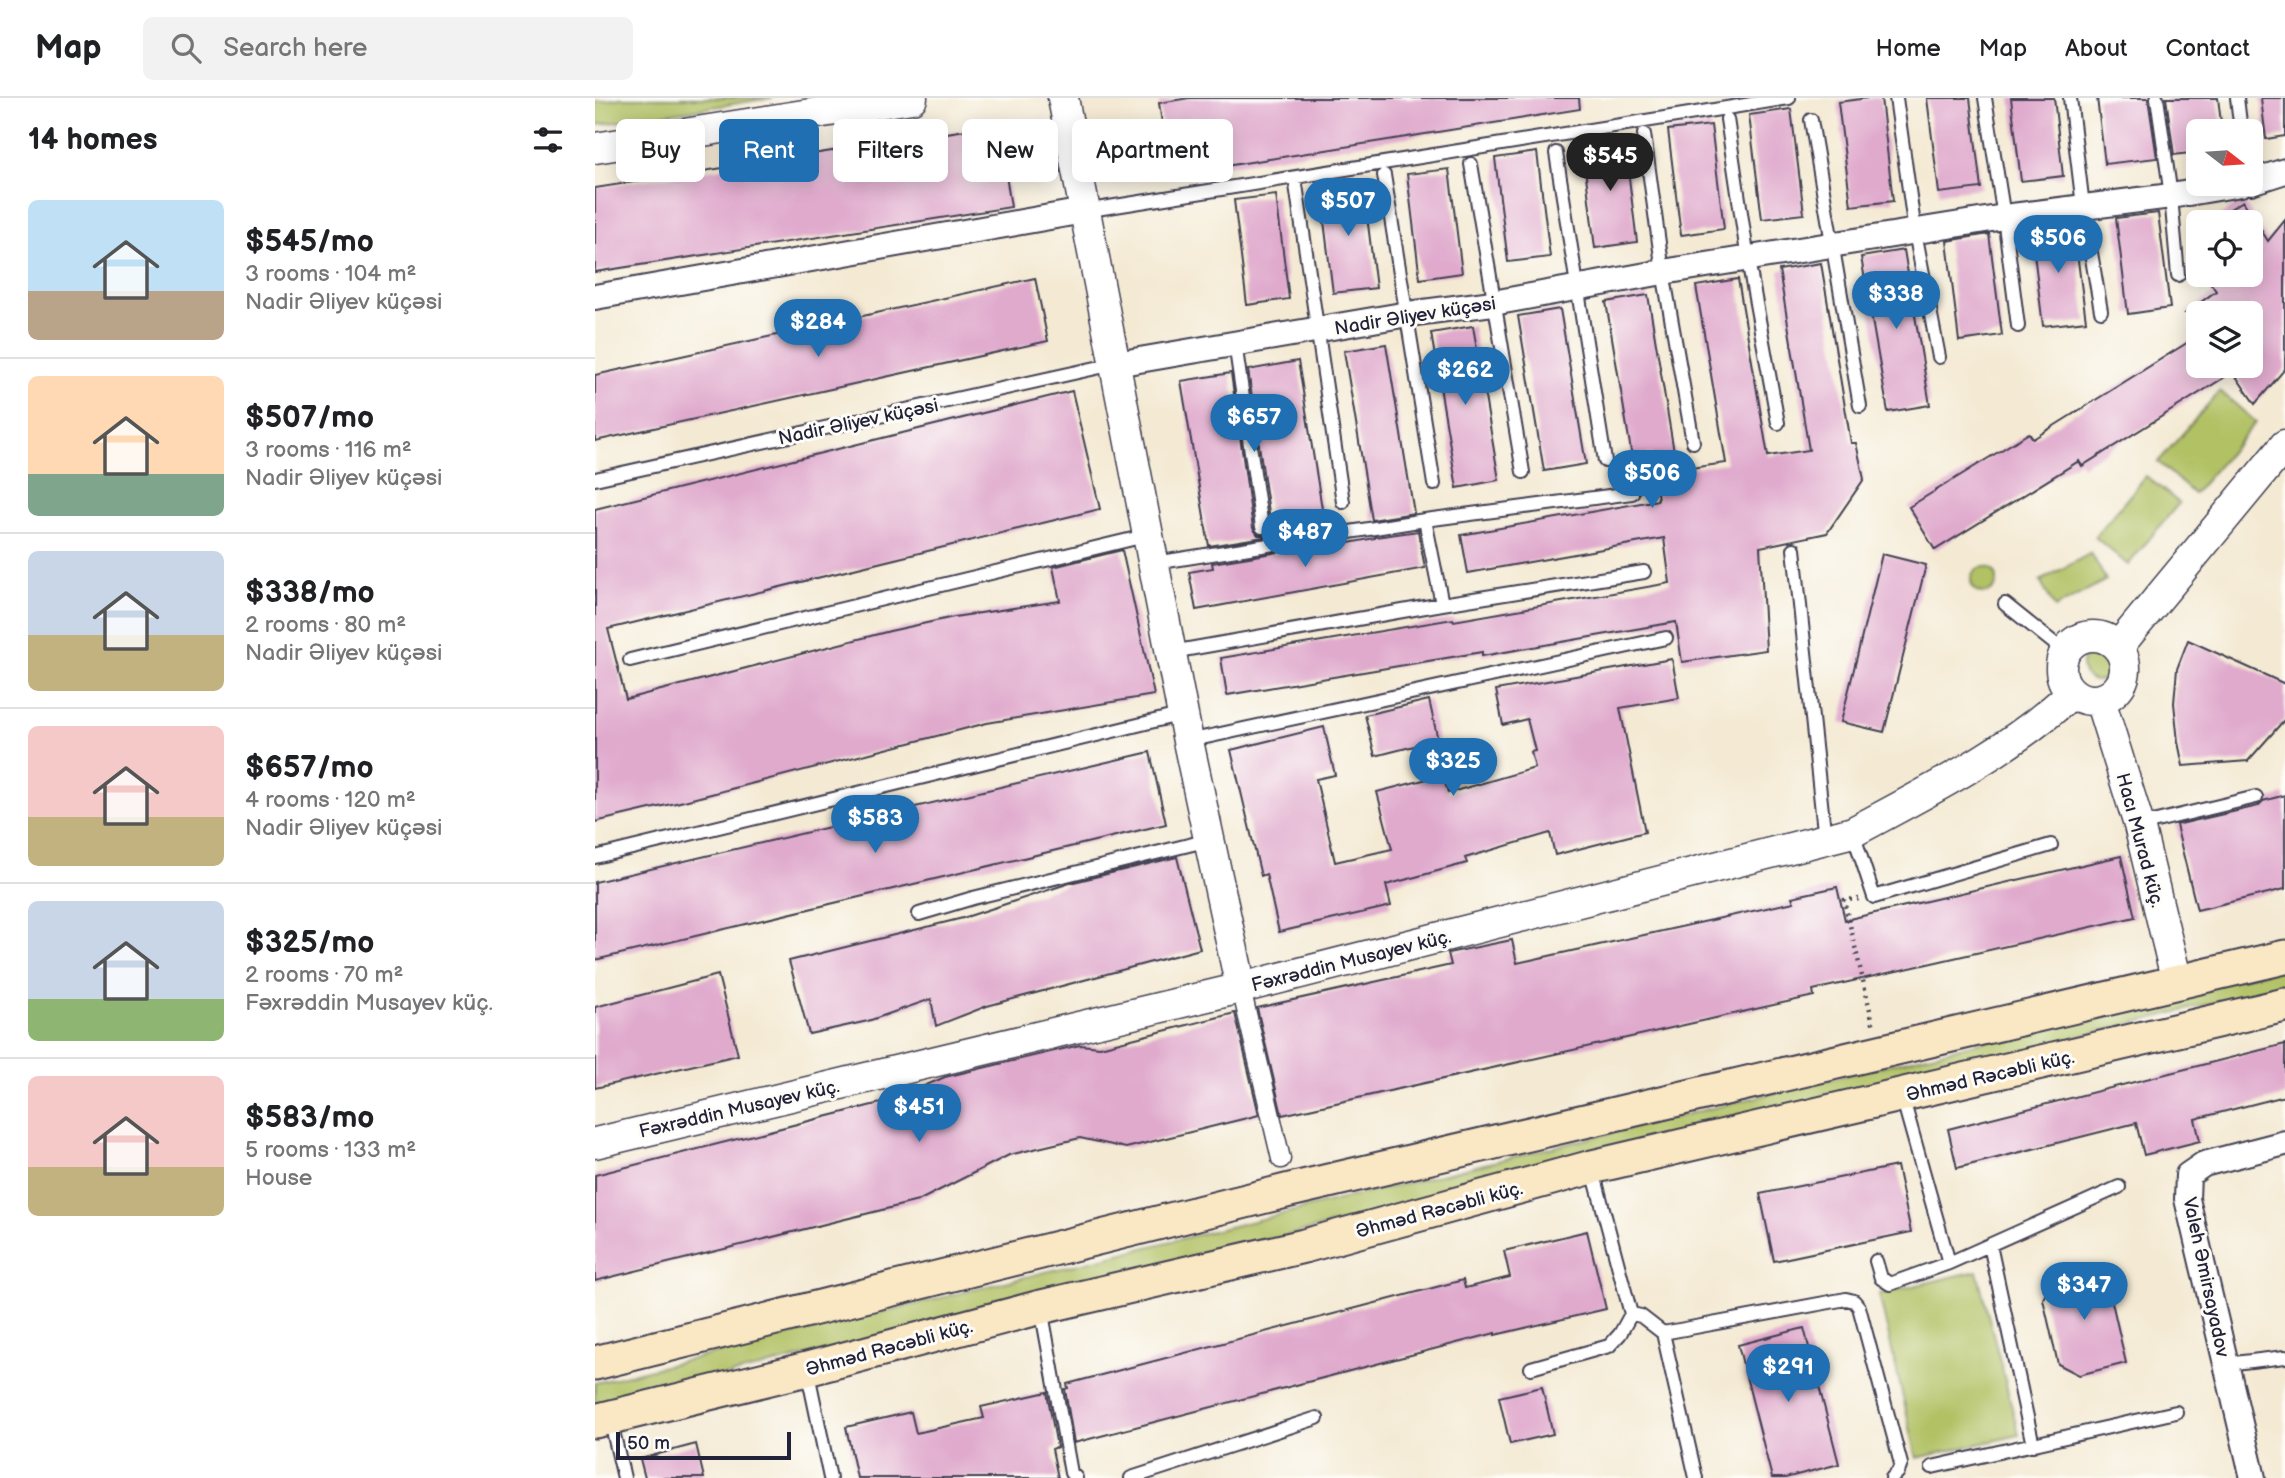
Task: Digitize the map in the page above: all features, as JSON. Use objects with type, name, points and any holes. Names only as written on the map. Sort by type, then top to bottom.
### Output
[{"type":"main road","points":[[595,1363],[1290,1190],[2285,957]]},
{"type":"main road","name":"Əhməd Rəcəbli küç.","points":[[602,1419],[807,1369],[1041,1307],[1304,1246],[1592,1167],[2285,1005]]},
{"type":"street","points":[[595,148],[912,98]]},
{"type":"street","points":[[1063,98],[1186,728],[1241,988],[1282,1159]]},
{"type":"street","points":[[2263,178],[2285,171]]},
{"type":"street","name":"Nadir Əliyev küçəsi","points":[[1116,364],[2004,217],[2186,193]]},
{"type":"street","points":[[595,297],[1084,211]]},
{"type":"street","points":[[2118,647],[2285,445]]},
{"type":"street","points":[[2090,635],[2110,640],[2118,647],[2124,656],[2126,667],[2119,688],[2110,696],[2086,696],[2064,683],[2061,661],[2065,652],[2080,638],[2090,635]]},
{"type":"street","name":"Fəxrəddin Musayev küç.","points":[[595,1143],[1241,988],[1839,836],[1943,784],[2086,696]]},
{"type":"street","name":"Hacı Murad küç.","points":[[2086,696],[2139,825],[2177,982]]},
{"type":"street","name":"Valeh Əmirsayadov","points":[[2253,1478],[2187,1199],[2188,1175],[2204,1164],[2285,1143]]},
{"type":"lane","points":[[1084,211],[1789,98]]},
{"type":"lane","points":[[1896,98],[1915,232],[1939,357]]},
{"type":"lane","points":[[1985,98],[2018,326]]},
{"type":"lane","points":[[2070,98],[2083,206],[2101,311]]},
{"type":"lane","points":[[2157,98],[2171,196],[2178,275]]},
{"type":"lane","points":[[2237,98],[2240,119]]},
{"type":"lane","points":[[1727,119],[1748,260],[1778,423]]},
{"type":"lane","points":[[1811,120],[1860,407]]},
{"type":"lane","points":[[1644,134],[1663,272],[1693,442]]},
{"type":"lane","points":[[1556,153],[1605,461]]},
{"type":"lane","points":[[1471,164],[1523,471]]},
{"type":"lane","points":[[1384,175],[1434,484]]},
{"type":"lane","points":[[1296,185],[1343,502]]},
{"type":"lane","points":[[1235,343],[1262,527]]},
{"type":"lane","name":"Nadir Əliyev küçəsi","points":[[595,479],[1116,364]]},
{"type":"lane","points":[[630,660],[1152,549],[1425,520],[1632,493]]},
{"type":"lane","points":[[1425,520],[1442,604]]},
{"type":"lane","points":[[1794,549],[1839,836],[1874,898],[2051,845]]},
{"type":"lane","points":[[1172,652],[1442,604],[1644,572]]},
{"type":"lane","points":[[2005,604],[2065,652]]},
{"type":"lane","points":[[595,857],[1186,728],[1666,638]]},
{"type":"lane","points":[[2139,825],[2256,797]]},
{"type":"lane","points":[[919,914],[1209,839]]},
{"type":"lane","points":[[1902,1096],[1949,1263]]},
{"type":"lane","points":[[1531,1368],[1609,1346],[1620,1335],[1631,1314],[1592,1167]]},
{"type":"lane","points":[[1876,1261],[1881,1278],[1890,1284],[1949,1263],[2119,1187]]},
{"type":"lane","points":[[1990,1245],[2033,1445]]},
{"type":"lane","points":[[1663,1333],[1846,1299],[1854,1301],[1860,1307],[1901,1464],[1892,1478]]},
{"type":"lane","points":[[1041,1307],[1071,1473],[1076,1478]]},
{"type":"lane","points":[[1631,1314],[1641,1316],[1663,1333],[1696,1478]]},
{"type":"lane","points":[[2226,1364],[2285,1357]]},
{"type":"lane","points":[[807,1369],[830,1478]]},
{"type":"lane","points":[[1932,1467],[2176,1412]]},
{"type":"lane","points":[[1131,1478],[1317,1418]]},
{"type":"lane","points":[[602,1419],[624,1478]]},
{"type":"path","points":[[1874,898],[1844,900],[1879,1052]]},
{"type":"green space","points":[[621,98],[772,98],[634,119],[616,119],[616,122],[595,125],[595,102]]},
{"type":"green space","points":[[2220,391],[2256,422],[2194,494],[2158,462]]},
{"type":"green space","points":[[2146,476],[2179,503],[2128,565],[2095,537]]},
{"type":"green space","points":[[2091,553],[2106,580],[2055,608],[2040,581]]},
{"type":"green space","points":[[1984,567],[1993,571],[1997,580],[1993,589],[1984,593],[1975,589],[1971,580],[1975,571]]},
{"type":"green space","points":[[2097,651],[2108,655],[2112,666],[2108,677],[2097,681],[2086,677],[2082,666],[2086,655]]},
{"type":"green space","points":[[2285,967],[2285,985],[595,1409],[595,1383]]},
{"type":"green space","points":[[1977,1271],[2019,1435],[1917,1458],[1879,1294]]},
{"type":"building","points":[[1189,98],[1579,98],[1580,109],[1233,165],[1233,119],[1161,119],[1159,103]]},
{"type":"building","points":[[1881,98],[1893,201],[1851,206],[1838,102]]},
{"type":"building","points":[[1927,98],[1970,98],[1981,188],[1939,193]]},
{"type":"building","points":[[2011,98],[2054,98],[2063,176],[2021,181]]},
{"type":"building","points":[[2097,98],[2148,98],[2157,158],[2105,164]]},
{"type":"building","points":[[2166,98],[2218,98],[2221,119],[2186,119],[2186,154],[2174,155]]},
{"type":"building","points":[[2261,98],[2285,98],[2285,136],[2266,139]]},
{"type":"building","points":[[1791,109],[1804,214],[1762,219],[1749,115]]},
{"type":"building","points":[[1711,125],[1724,229],[1681,235],[1668,130]]},
{"type":"building","points":[[962,131],[962,182],[1007,182],[1011,207],[595,272],[595,188],[633,182],[705,182],[705,171],[719,169],[719,182],[819,182],[819,153],[833,151],[833,182],[948,182],[948,133]]},
{"type":"building","points":[[1624,138],[1637,242],[1595,248],[1582,144]]},
{"type":"building","points":[[1537,152],[1550,257],[1508,262],[1495,158]]},
{"type":"building","points":[[1449,169],[1462,273],[1420,279],[1407,174]]},
{"type":"building","points":[[1363,184],[1376,288],[1333,293],[1320,189]]},
{"type":"building","points":[[1276,195],[1289,299],[1247,305],[1234,200]]},
{"type":"building","points":[[2243,201],[2249,210],[2228,210]]},
{"type":"building","points":[[2158,213],[2170,308],[2128,314],[2116,218]]},
{"type":"building","points":[[2285,220],[2285,369],[2255,404],[2237,378],[2263,378],[2263,301],[2202,301],[2216,291],[2213,287],[2263,287],[2263,233],[2268,241]]},
{"type":"building","points":[[2073,223],[2086,321],[2043,326],[2031,229]]},
{"type":"building","points":[[1989,234],[2002,335],[1959,341],[1947,241]]},
{"type":"building","points":[[1904,250],[1930,405],[1888,412],[1861,257]]},
{"type":"building","points":[[1821,263],[1851,443],[1856,443],[1864,479],[1827,533],[1760,547],[1766,650],[1682,662],[1676,622],[1482,656],[1482,652],[1227,695],[1221,658],[1670,583],[1664,538],[1468,573],[1461,535],[1658,500],[1652,454],[1632,457],[1606,302],[1648,295],[1677,470],[1726,463],[1696,286],[1738,279],[1768,456],[1809,450],[1779,270]]},
{"type":"building","points":[[1035,278],[1048,341],[595,441],[595,375]]},
{"type":"building","points":[[1560,309],[1586,464],[1544,471],[1518,316]]},
{"type":"building","points":[[1473,326],[1499,480],[1457,488],[1431,333]]},
{"type":"building","points":[[2186,343],[2186,378],[2223,378],[2082,466],[2079,461],[1935,550],[1909,507],[2029,433],[2033,439]]},
{"type":"building","points":[[1386,344],[1414,513],[1372,520],[1344,351]]},
{"type":"building","points":[[1298,361],[1325,527],[1209,546],[1181,381],[1231,373],[1253,528],[1258,535],[1264,535],[1270,531],[1271,526],[1248,370]]},
{"type":"building","points":[[1072,391],[1100,509],[608,629],[626,699],[890,631],[954,617],[1060,601],[1053,567],[1122,550],[1154,695],[987,723],[595,822],[595,509]]},
{"type":"building","points":[[1418,531],[1425,568],[1196,610],[1189,572],[1213,568],[1212,563]]},
{"type":"building","points":[[1882,554],[1926,565],[1884,732],[1841,722]]},
{"type":"building","points":[[2188,640],[2285,684],[2285,719],[2248,761],[2183,766],[2174,703],[2177,669]]},
{"type":"building","points":[[1672,659],[1679,698],[1620,708],[1645,832],[1555,855],[1550,833],[1465,858],[1467,863],[1386,885],[1391,906],[1279,932],[1266,874],[1261,876],[1231,750],[1324,727],[1335,775],[1316,779],[1335,862],[1392,849],[1377,792],[1443,775],[1448,793],[1535,768],[1531,752],[1535,751],[1527,719],[1503,725],[1496,690]]},
{"type":"building","points":[[1429,700],[1438,740],[1375,756],[1365,715]]},
{"type":"building","points":[[1150,752],[1166,824],[595,960],[595,882]]},
{"type":"building","points":[[2285,795],[2285,889],[2197,910],[2176,825],[2258,806],[2263,801]]},
{"type":"building","points":[[2121,856],[2135,917],[1813,990],[1814,996],[1282,1115],[1257,1008],[1451,965],[1448,953],[1512,940],[1517,963],[1794,902],[1792,897],[1837,887],[1845,920]]},
{"type":"building","points":[[1177,857],[1200,949],[987,1006],[936,1026],[931,999],[868,1021],[809,1034],[789,961],[963,918],[1070,883]]},
{"type":"building","points":[[718,975],[738,1055],[595,1088],[595,1007]]},
{"type":"building","points":[[1235,1013],[1259,1115],[1126,1148],[1080,1138],[1009,1155],[918,1201],[595,1281],[595,1175],[892,1100],[945,1077],[1080,1045],[1100,1047]]},
{"type":"building","points":[[2285,1044],[2285,1096],[2195,1119],[2200,1141],[2144,1155],[2136,1123],[1957,1168],[1948,1129]]},
{"type":"building","points":[[1897,1166],[1911,1232],[1774,1261],[1760,1194]]},
{"type":"building","points":[[1587,1231],[1606,1309],[1495,1333],[1074,1443],[1065,1389],[1068,1388],[1067,1384],[1463,1280],[1465,1288],[1510,1277],[1504,1251]]},
{"type":"building","points":[[2104,1267],[2126,1363],[2079,1375],[2058,1364],[2043,1299],[2054,1278]]},
{"type":"building","points":[[1804,1328],[1839,1464],[1785,1478],[1772,1478],[1738,1345]]},
{"type":"building","points":[[1542,1387],[1553,1434],[1510,1444],[1499,1397]]},
{"type":"building","points":[[1047,1392],[1057,1447],[1052,1449],[1058,1478],[857,1478],[846,1427],[911,1412],[916,1433],[984,1418],[981,1407]]},
{"type":"building","points":[[696,1444],[704,1478],[645,1478],[640,1459]]}]
